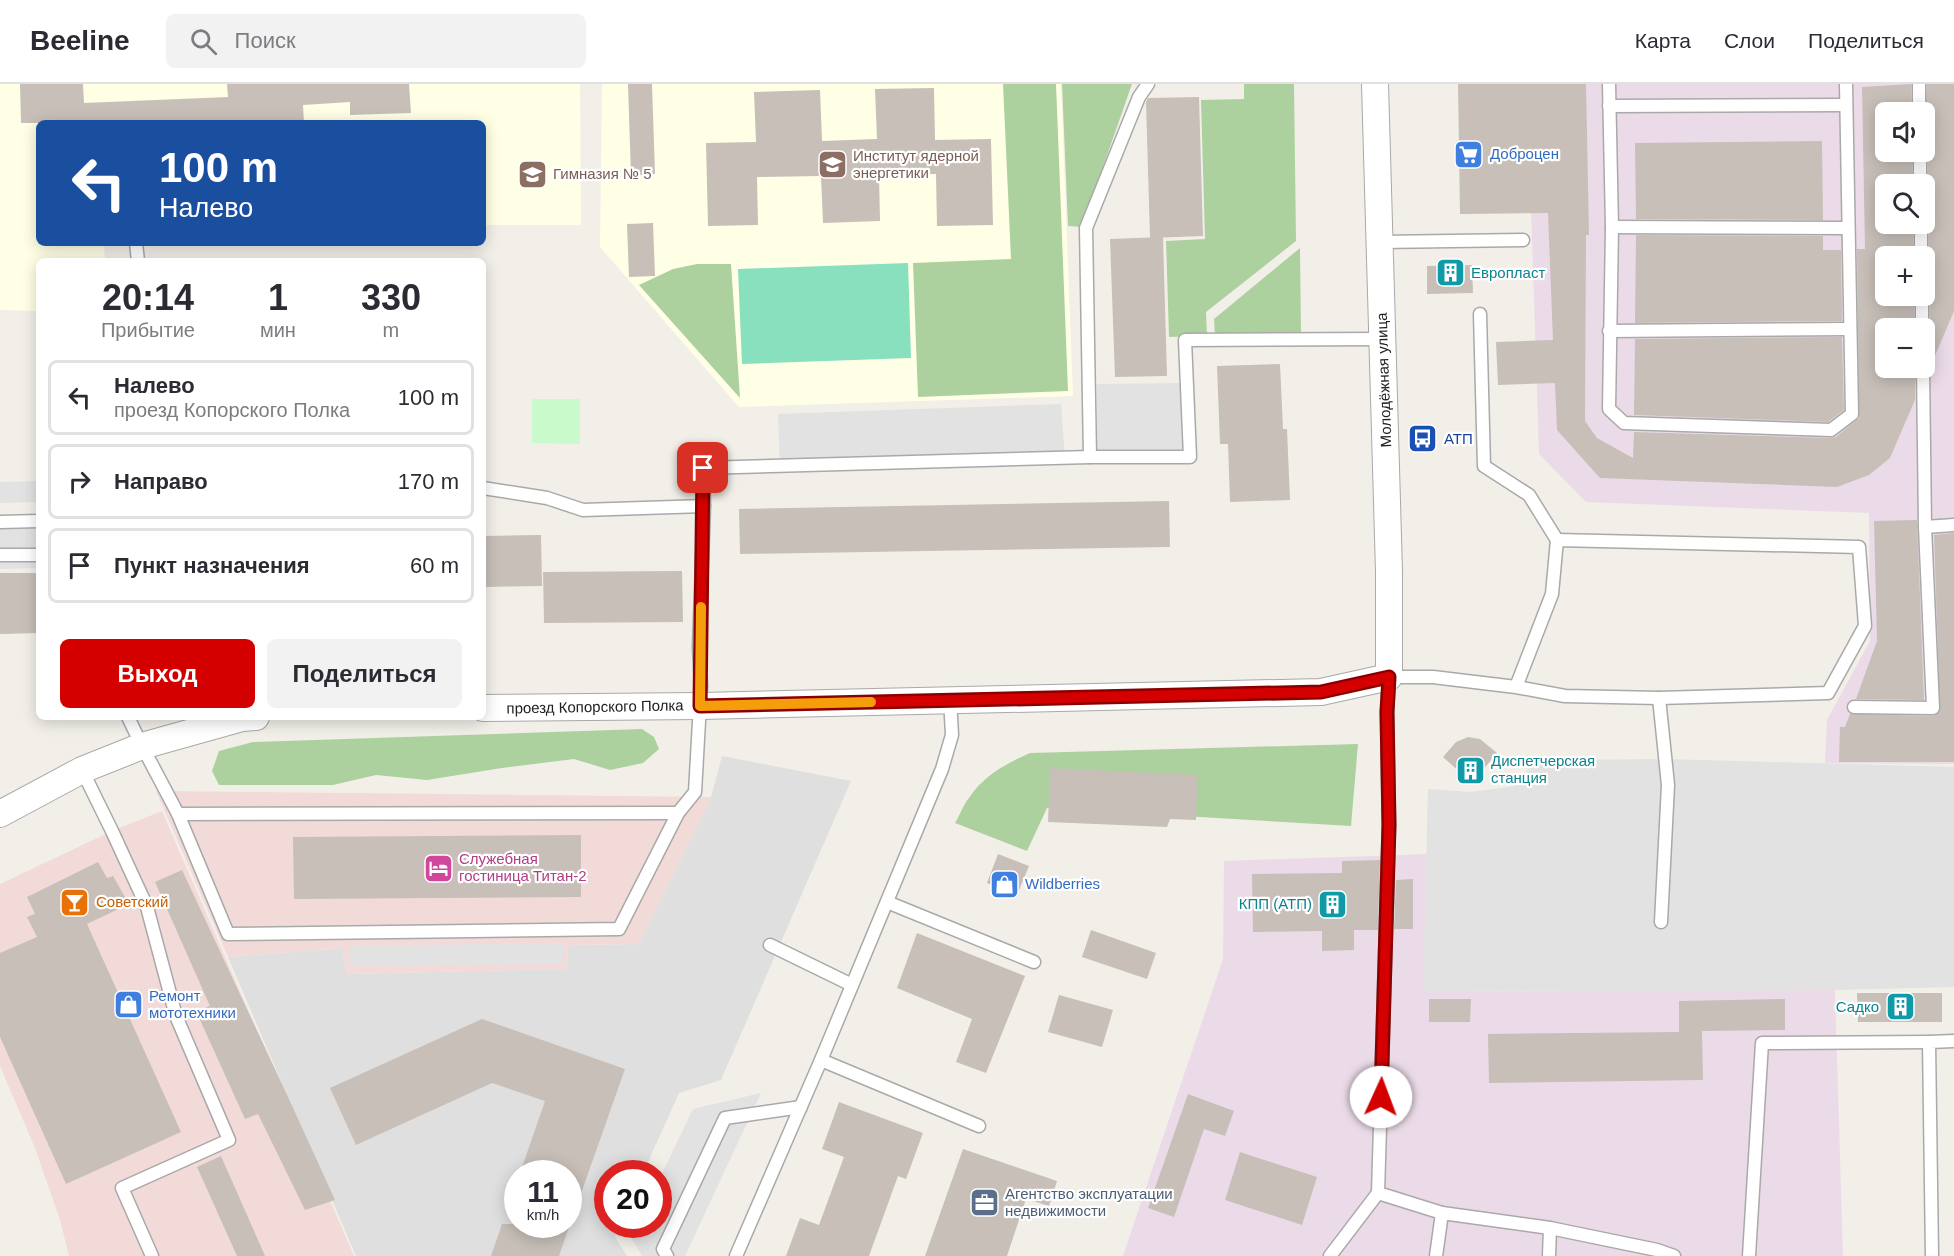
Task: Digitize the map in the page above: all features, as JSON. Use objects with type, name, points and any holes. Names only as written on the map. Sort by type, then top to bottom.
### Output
[{"type":"street","name":"Молодёжная улица","points":[[1376,84],[1389,572],[1389,677]]},
{"type":"street","name":"проезд Копорского Полка","points":[[486,708],[700,706],[1321,692],[1389,677]]},
{"type":"street","points":[[0,813],[82,770],[142,746],[235,720]]},
{"type":"lane","points":[[1090,457],[1086,228],[1139,97],[1148,84]]},
{"type":"lane","points":[[1609,84],[1612,227],[1609,409],[1624,423],[1831,430],[1852,414],[1846,84]]},
{"type":"lane","points":[[1918,84],[1919,102]]},
{"type":"lane","points":[[1609,106],[1846,105]]},
{"type":"lane","points":[[1612,227],[1847,228]]},
{"type":"lane","points":[[1380,242],[1523,240]]},
{"type":"lane","points":[[1480,314],[1484,466],[1529,495],[1557,540],[1552,594],[1516,687]]},
{"type":"lane","points":[[1609,331],[1850,329]]},
{"type":"lane","points":[[129,720],[178,814],[228,934],[619,929],[678,813],[695,792],[700,706],[703,468],[1090,457],[1190,457],[1185,340],[1383,339]]},
{"type":"lane","points":[[1854,707],[1933,708],[1925,526],[1923,378]]},
{"type":"lane","points":[[486,488],[547,498],[583,510],[704,507]]},
{"type":"lane","points":[[0,522],[36,521]]},
{"type":"lane","points":[[1925,526],[1954,525]]},
{"type":"lane","points":[[1330,1256],[1378,1193],[1389,825],[1387,712],[1389,677],[1433,677],[1516,687],[1565,696],[1659,698],[1828,693],[1865,626],[1859,547],[1557,540]]},
{"type":"lane","points":[[0,555],[36,555]]},
{"type":"lane","points":[[1659,698],[1668,785],[1660,921]]},
{"type":"lane","points":[[736,1256],[821,1060],[942,769],[952,735],[950,699]]},
{"type":"lane","points":[[82,770],[147,907],[176,1016],[229,1140],[122,1188],[152,1256]]},
{"type":"lane","points":[[178,814],[678,813]]},
{"type":"lane","points":[[887,902],[1034,962]]},
{"type":"lane","points":[[770,945],[852,985]]},
{"type":"lane","points":[[1749,1256],[1762,1043],[1954,1041]]},
{"type":"lane","points":[[1929,1042],[1932,1256]]},
{"type":"lane","points":[[821,1060],[979,1126]]},
{"type":"lane","points":[[667,1256],[663,1249],[725,1118],[801,1107]]},
{"type":"lane","points":[[1378,1193],[1442,1213],[1550,1228],[1674,1256]]},
{"type":"lane","points":[[1436,1256],[1442,1213]]},
{"type":"lane","points":[[1549,1256],[1550,1228]]},
{"type":"shaded area","name":"Гимназия № 5","points":[[0,84],[580,84],[581,225],[486,225],[486,120],[36,120],[36,246],[104,246],[105,258],[36,258],[36,311],[0,310]]},
{"type":"shaded area","name":"Институт ядерной энергетики","points":[[602,84],[1061,84],[1073,396],[739,407],[600,247]]},
{"type":"shaded area","points":[[1527,84],[1954,84],[1954,764],[1825,763],[1827,720],[1870,641],[1869,513],[1586,502],[1539,454]]},
{"type":"shaded area","points":[[1181,383],[1182,450],[1097,451],[1097,384]]},
{"type":"shaded area","points":[[1061,404],[1065,458],[780,466],[778,414]]},
{"type":"shaded area","points":[[36,481],[36,502],[0,503],[0,482]]},
{"type":"shaded area","points":[[36,526],[36,568],[0,569],[0,528]]},
{"type":"shaded area","points":[[722,756],[851,781],[721,1080],[679,1093],[649,1160],[594,1160],[594,1238],[616,1238],[627,1256],[356,1256],[228,957],[342,948],[347,974],[567,969],[568,945],[638,944],[711,797]]},
{"type":"shaded area","points":[[1666,759],[1954,767],[1954,987],[1835,990],[1423,992],[1428,789],[1471,792],[1515,786],[1531,766],[1542,760]]},
{"type":"shaded area","points":[[156,791],[711,797],[638,944],[568,945],[567,969],[347,974],[342,948],[228,957]]},
{"type":"shaded area","points":[[162,811],[354,1256],[69,1256],[60,1220],[35,1148],[0,1066],[0,884],[112,831]]},
{"type":"shaded area","points":[[1427,854],[1424,992],[1835,990],[1843,1256],[1123,1256],[1223,959],[1224,861]]},
{"type":"shaded area","points":[[563,943],[564,964],[349,966],[349,946]]},
{"type":"shaded area","points":[[761,1093],[685,1256],[642,1256],[632,1238],[672,1238],[672,1160],[669,1160],[693,1109]]},
{"type":"green space","points":[[1003,84],[1056,84],[1068,391],[918,397],[913,263],[1011,259]]},
{"type":"green space","points":[[1062,84],[1132,84],[1082,227],[1068,226]]},
{"type":"green space","points":[[1244,84],[1294,84],[1296,241],[1206,312],[1207,336],[1169,337],[1166,241],[1205,239],[1201,100],[1244,99]]},
{"type":"green space","points":[[1300,248],[1301,335],[1215,337],[1214,319]]},
{"type":"green space","points":[[908,263],[911,358],[742,364],[738,269]]},
{"type":"green space","points":[[697,264],[731,264],[740,398],[639,285],[673,269]]},
{"type":"green space","points":[[532,399],[580,399],[580,444],[532,443]]},
{"type":"green space","points":[[642,729],[654,737],[659,749],[643,763],[610,770],[574,759],[427,780],[376,775],[333,785],[219,785],[212,771],[219,751],[253,742]]},
{"type":"green space","points":[[1358,744],[1351,826],[1047,808],[1027,851],[955,823],[967,801],[981,783],[1004,766],[1030,753]]},
{"type":"building","points":[[20,84],[83,84],[84,103],[228,97],[227,84],[409,84],[411,113],[350,115],[350,102],[303,105],[304,120],[36,120],[36,123],[21,123]]},
{"type":"building","points":[[628,84],[652,84],[655,174],[631,176]]},
{"type":"building","points":[[1458,84],[1586,84],[1589,235],[1586,235],[1585,421],[1597,438],[1633,458],[1634,432],[1836,437],[1859,418],[1857,249],[1865,249],[1862,87],[1911,84],[1911,102],[1875,102],[1875,162],[1912,162],[1912,174],[1875,174],[1875,234],[1913,234],[1913,246],[1875,246],[1875,306],[1914,306],[1914,318],[1875,318],[1875,378],[1915,378],[1915,400],[1890,458],[1869,475],[1837,487],[1600,478],[1557,430],[1555,383],[1498,385],[1496,342],[1553,340],[1548,213],[1460,214]]},
{"type":"building","points":[[1927,84],[1954,84],[1954,311],[1935,356],[1935,318],[1930,318],[1930,306],[1935,306],[1935,246],[1929,246],[1929,234],[1935,234],[1935,174],[1928,174],[1928,162],[1935,162],[1935,102],[1926,102]]},
{"type":"building","points":[[934,88],[935,140],[991,139],[993,225],[937,226],[936,174],[879,175],[880,221],[823,223],[821,176],[757,177],[758,225],[708,226],[706,143],[756,142],[754,92],[820,90],[822,141],[877,139],[875,89]]},
{"type":"building","points":[[1199,97],[1203,236],[1150,238],[1146,102],[1148,98]]},
{"type":"building","points":[[1822,141],[1823,220],[1636,219],[1635,143]]},
{"type":"building","points":[[653,223],[655,276],[629,277],[627,224]]},
{"type":"building","points":[[1636,235],[1823,236],[1823,250],[1841,250],[1842,321],[1635,323]]},
{"type":"building","points":[[1163,237],[1167,376],[1115,377],[1110,239]]},
{"type":"building","name":"Европласт","points":[[1472,265],[1473,293],[1427,294],[1427,266]]},
{"type":"building","points":[[1842,337],[1844,410],[1828,422],[1634,415],[1635,339]]},
{"type":"building","points":[[1280,364],[1283,429],[1287,429],[1290,500],[1230,502],[1228,444],[1220,444],[1217,366]]},
{"type":"building","points":[[1169,501],[1170,547],[740,554],[739,509]]},
{"type":"building","points":[[1917,520],[1924,700],[1856,699],[1877,641],[1874,521]]},
{"type":"building","points":[[1954,533],[1954,762],[1839,762],[1840,727],[1845,727],[1850,714],[1933,716],[1940,711],[1934,535]]},
{"type":"building","points":[[541,535],[542,586],[486,587],[486,536]]},
{"type":"building","points":[[682,571],[683,622],[544,623],[543,572]]},
{"type":"building","points":[[0,573],[36,573],[36,633],[0,634]]},
{"type":"building","name":"Диспетчерская станция","points":[[1468,737],[1480,739],[1497,753],[1472,783],[1443,757],[1456,742]]},
{"type":"building","points":[[1050,768],[1198,775],[1196,820],[1170,819],[1167,827],[1048,822]]},
{"type":"building","points":[[581,835],[581,897],[294,899],[293,837]]},
{"type":"building","points":[[998,854],[1029,866],[1017,895],[987,883]]},
{"type":"building","name":"КПП (АТП)","points":[[1380,860],[1378,930],[1354,930],[1354,950],[1322,951],[1322,931],[1253,932],[1252,874],[1342,873],[1342,861]]},
{"type":"building","points":[[98,862],[107,878],[113,876],[129,904],[87,924],[181,1132],[66,1184],[0,1037],[0,953],[37,937],[27,917],[35,914],[27,897]]},
{"type":"building","points":[[182,870],[335,1200],[305,1210],[258,1114],[245,1119],[196,1011],[210,1006],[155,882]]},
{"type":"building","points":[[1413,879],[1413,929],[1394,929],[1396,880]]},
{"type":"building","points":[[1091,930],[1156,953],[1147,979],[1082,957]]},
{"type":"building","points":[[917,933],[1025,976],[986,1073],[956,1062],[972,1019],[897,988]]},
{"type":"building","name":"Садко","points":[[1857,993],[1942,993],[1942,1022],[1858,1022]]},
{"type":"building","points":[[1059,995],[1113,1010],[1102,1047],[1048,1032]]},
{"type":"building","points":[[1429,999],[1471,999],[1470,1022],[1429,1022]]},
{"type":"building","points":[[1785,999],[1785,1030],[1702,1031],[1703,1080],[1489,1083],[1488,1034],[1679,1032],[1679,1001]]},
{"type":"building","points":[[482,1019],[625,1069],[582,1191],[582,1160],[525,1160],[545,1101],[492,1083],[356,1145],[330,1088]]},
{"type":"building","points":[[1188,1094],[1234,1111],[1225,1136],[1204,1129],[1174,1217],[1148,1208]]},
{"type":"building","points":[[839,1102],[923,1133],[906,1179],[898,1176],[869,1256],[786,1256],[800,1218],[819,1225],[844,1157],[822,1149]]},
{"type":"building","name":"Агентство эксплуатации недвижимости","points":[[963,1149],[1057,1181],[1049,1206],[1026,1199],[1007,1256],[925,1256]]},
{"type":"building","points":[[1240,1152],[1317,1177],[1302,1225],[1225,1200]]},
{"type":"building","points":[[221,1156],[265,1256],[237,1256],[197,1167]]},
{"type":"building","points":[[502,1224],[504,1224],[504,1238],[565,1238],[559,1256],[491,1256]]},
{"type":"slow traffic","points":[[701,607],[700,706],[871,702]]},
{"type":"place","name":"Доброцен","points":[[1469,154]]},
{"type":"place","name":"Институт ядерной энергетики","points":[[832,165]]},
{"type":"place","name":"Гимназия № 5","points":[[532,174]]},
{"type":"place","name":"Европласт","points":[[1450,273]]},
{"type":"place","name":"АТП","points":[[1423,439]]},
{"type":"place","name":"Диспетчерская станция","points":[[1470,770]]},
{"type":"place","name":"Служебная гостиница Титан-2","points":[[438,868]]},
{"type":"place","name":"Wildberries","points":[[1004,884]]},
{"type":"place","name":"Советский","points":[[75,902]]},
{"type":"place","name":"КПП (АТП)","points":[[1333,904]]},
{"type":"place","name":"Ремонт мототехники","points":[[128,1005]]},
{"type":"place","name":"Садко","points":[[1900,1007]]},
{"type":"place","name":"Агентство эксплуатации недвижимости","points":[[984,1203]]},
{"type":"route","points":[[703,468],[700,706],[1321,692],[1389,677],[1387,712],[1389,825],[1381,1097]]}]
